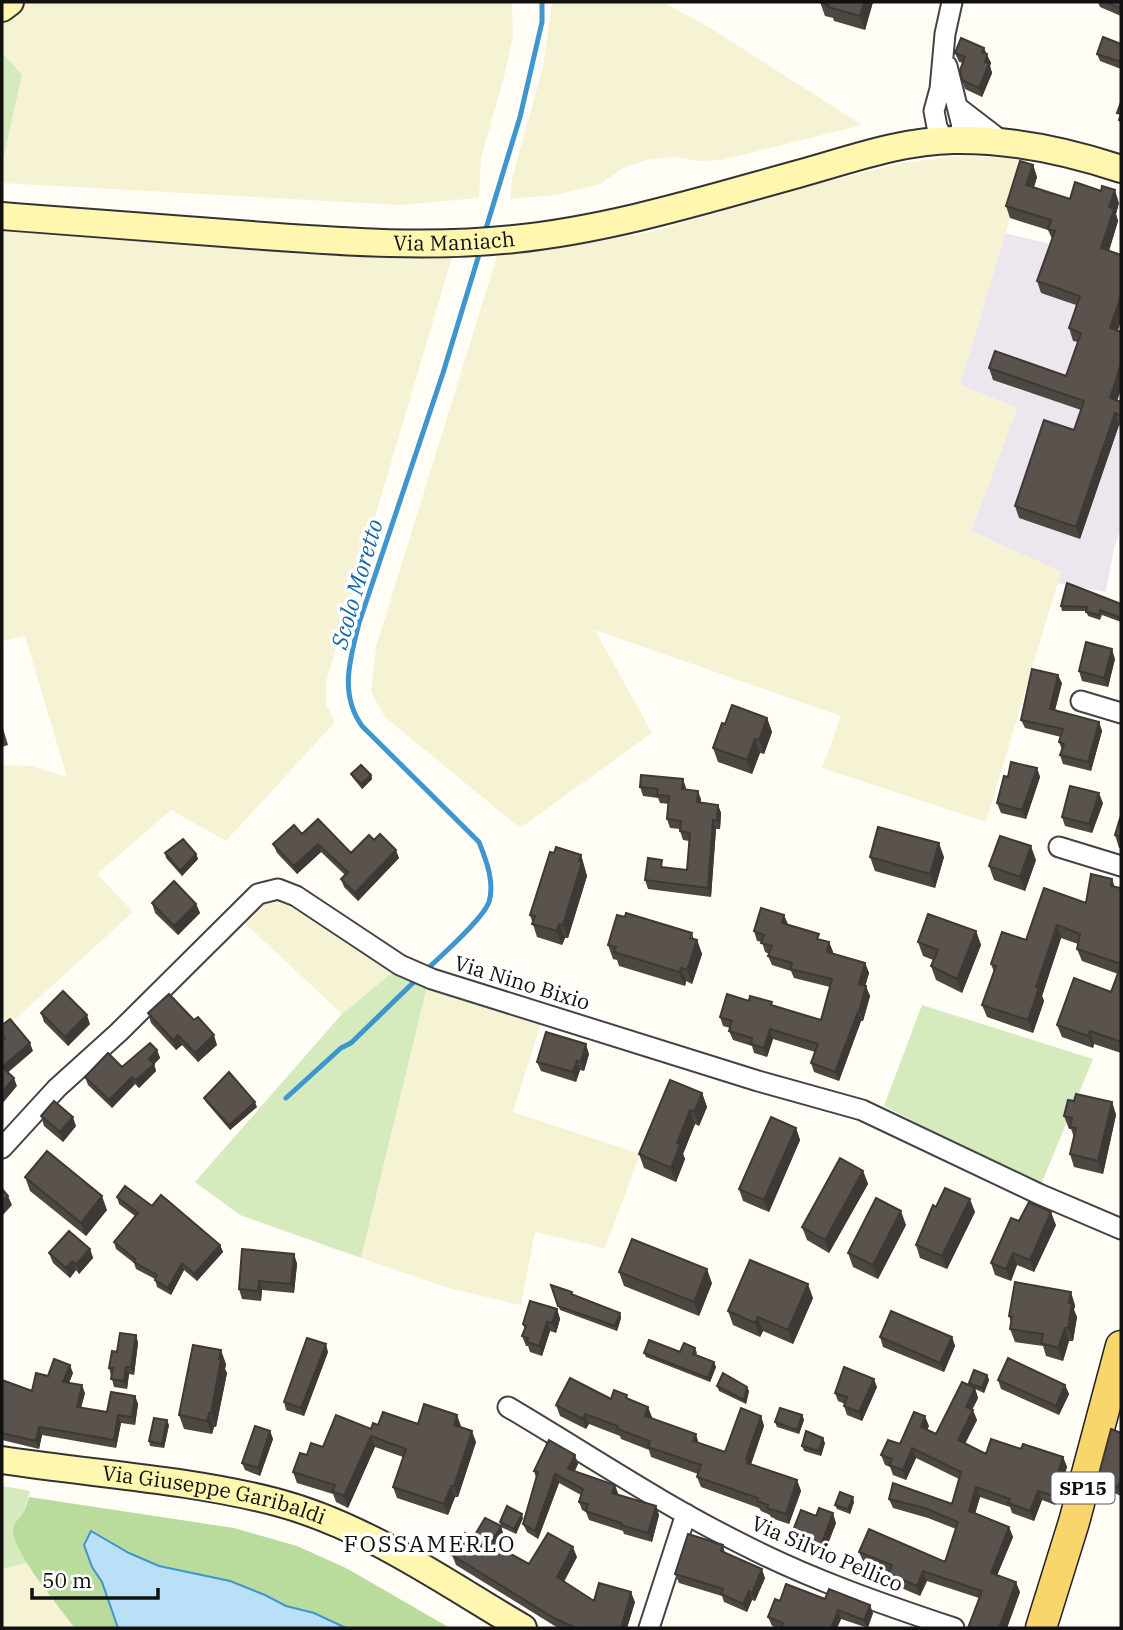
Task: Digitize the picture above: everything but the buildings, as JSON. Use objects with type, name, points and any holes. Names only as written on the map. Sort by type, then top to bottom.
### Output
[{"type":"main road","points":[[2,8],[10,2]]},
{"type":"main road","name":"Via Maniach","points":[[2,216],[316,240],[410,244],[502,240],[554,234],[641,217],[897,147],[949,140],[1003,142],[1048,148],[1121,169]]},
{"type":"main road","name":"SP15","points":[[1041,1628],[1074,1522],[1121,1346]]},
{"type":"main road","name":"Via Giuseppe Garibaldi","points":[[2,1460],[193,1485],[277,1503],[364,1534],[523,1628]]},
{"type":"street","points":[[943,52],[960,109],[962,126],[959,135],[949,140],[937,127],[934,111],[940,89],[943,52],[952,2]]},
{"type":"street","name":"Via Maniach","points":[[960,109],[1003,142]]},
{"type":"street","name":"Via Maniach","points":[[897,147],[923,128],[934,111]]},
{"type":"street","points":[[1081,701],[1121,713]]},
{"type":"street","points":[[1059,847],[1121,866]]},
{"type":"street","name":"Via Nino Bixio","points":[[2,1148],[57,1088],[119,1032],[258,894],[265,890],[278,889],[296,896],[400,965],[432,979],[758,1081],[862,1110],[1039,1194],[1121,1229]]},
{"type":"street","name":"Via Silvio Pellico","points":[[508,1407],[686,1514],[784,1565],[954,1628]]},
{"type":"street","points":[[649,1628],[686,1514]]},
{"type":"shaded area","points":[[2,2],[512,2],[513,35],[481,158],[479,198],[399,205],[2,183],[2,165],[22,75],[2,52]]},
{"type":"shaded area","points":[[552,2],[663,2],[712,29],[862,125],[722,160],[701,161],[673,157],[647,160],[625,167],[600,184],[556,195],[510,199],[512,179],[543,67]]},
{"type":"shaded area","points":[[956,156],[1028,158],[960,385],[1017,408],[971,531],[1061,572],[986,822],[822,768],[841,716],[595,630],[652,733],[520,828],[385,717],[371,692],[376,647],[498,253],[543,251],[645,233],[836,179],[903,163]]},
{"type":"shaded area","points":[[2,227],[453,254],[326,682],[326,704],[335,722],[226,841],[171,810],[97,874],[133,912],[10,1024],[2,1016],[2,765],[31,766],[67,777],[25,636],[2,641]]},
{"type":"shaded area","points":[[1005,233],[1121,261],[1121,528],[1114,548],[1106,592],[1058,583],[1061,572],[971,531],[1017,408],[960,385]]},
{"type":"shaded area","points":[[267,897],[344,937],[393,972],[342,1014],[237,916]]},
{"type":"shaded area","points":[[427,987],[542,1020],[513,1112],[640,1154],[605,1248],[535,1232],[521,1305],[452,1289],[361,1258]]},
{"type":"shaded area","points":[[27,1563],[75,1628],[2,1628],[2,1569]]},
{"type":"green space","points":[[2,52],[22,75],[2,165]]},
{"type":"green space","points":[[393,972],[427,987],[361,1258],[240,1215],[195,1182],[342,1014]]},
{"type":"green space","points":[[922,1005],[1093,1059],[1040,1187],[884,1106]]},
{"type":"green space","points":[[2,1486],[30,1491],[24,1512],[16,1521],[15,1540],[27,1563],[2,1569]]},
{"type":"green space","points":[[29,1497],[234,1528],[297,1546],[346,1568],[450,1628],[346,1628],[314,1613],[286,1606],[265,1595],[159,1566],[129,1553],[91,1531],[92,1567],[102,1582],[118,1628],[75,1628],[29,1566],[15,1540],[14,1525],[24,1511]]},
{"type":"water","points":[[91,1531],[129,1553],[159,1566],[230,1581],[286,1606],[314,1613],[346,1628],[118,1628],[102,1582],[92,1567],[84,1545]]},
{"type":"waterway","name":"Scolo Moretto","points":[[484,235],[520,117],[542,22],[542,2]]},
{"type":"waterway","name":"Scolo Moretto","points":[[425,971],[460,938],[485,909],[491,894],[489,871],[479,842],[362,726],[351,701],[348,676],[359,623],[443,373],[481,248]]},
{"type":"waterway","name":"Scolo Moretto","points":[[286,1098],[341,1048],[351,1043],[418,978]]},
{"type":"district","name":"FOSSAMERLO","points":[[430,1544]]}]
